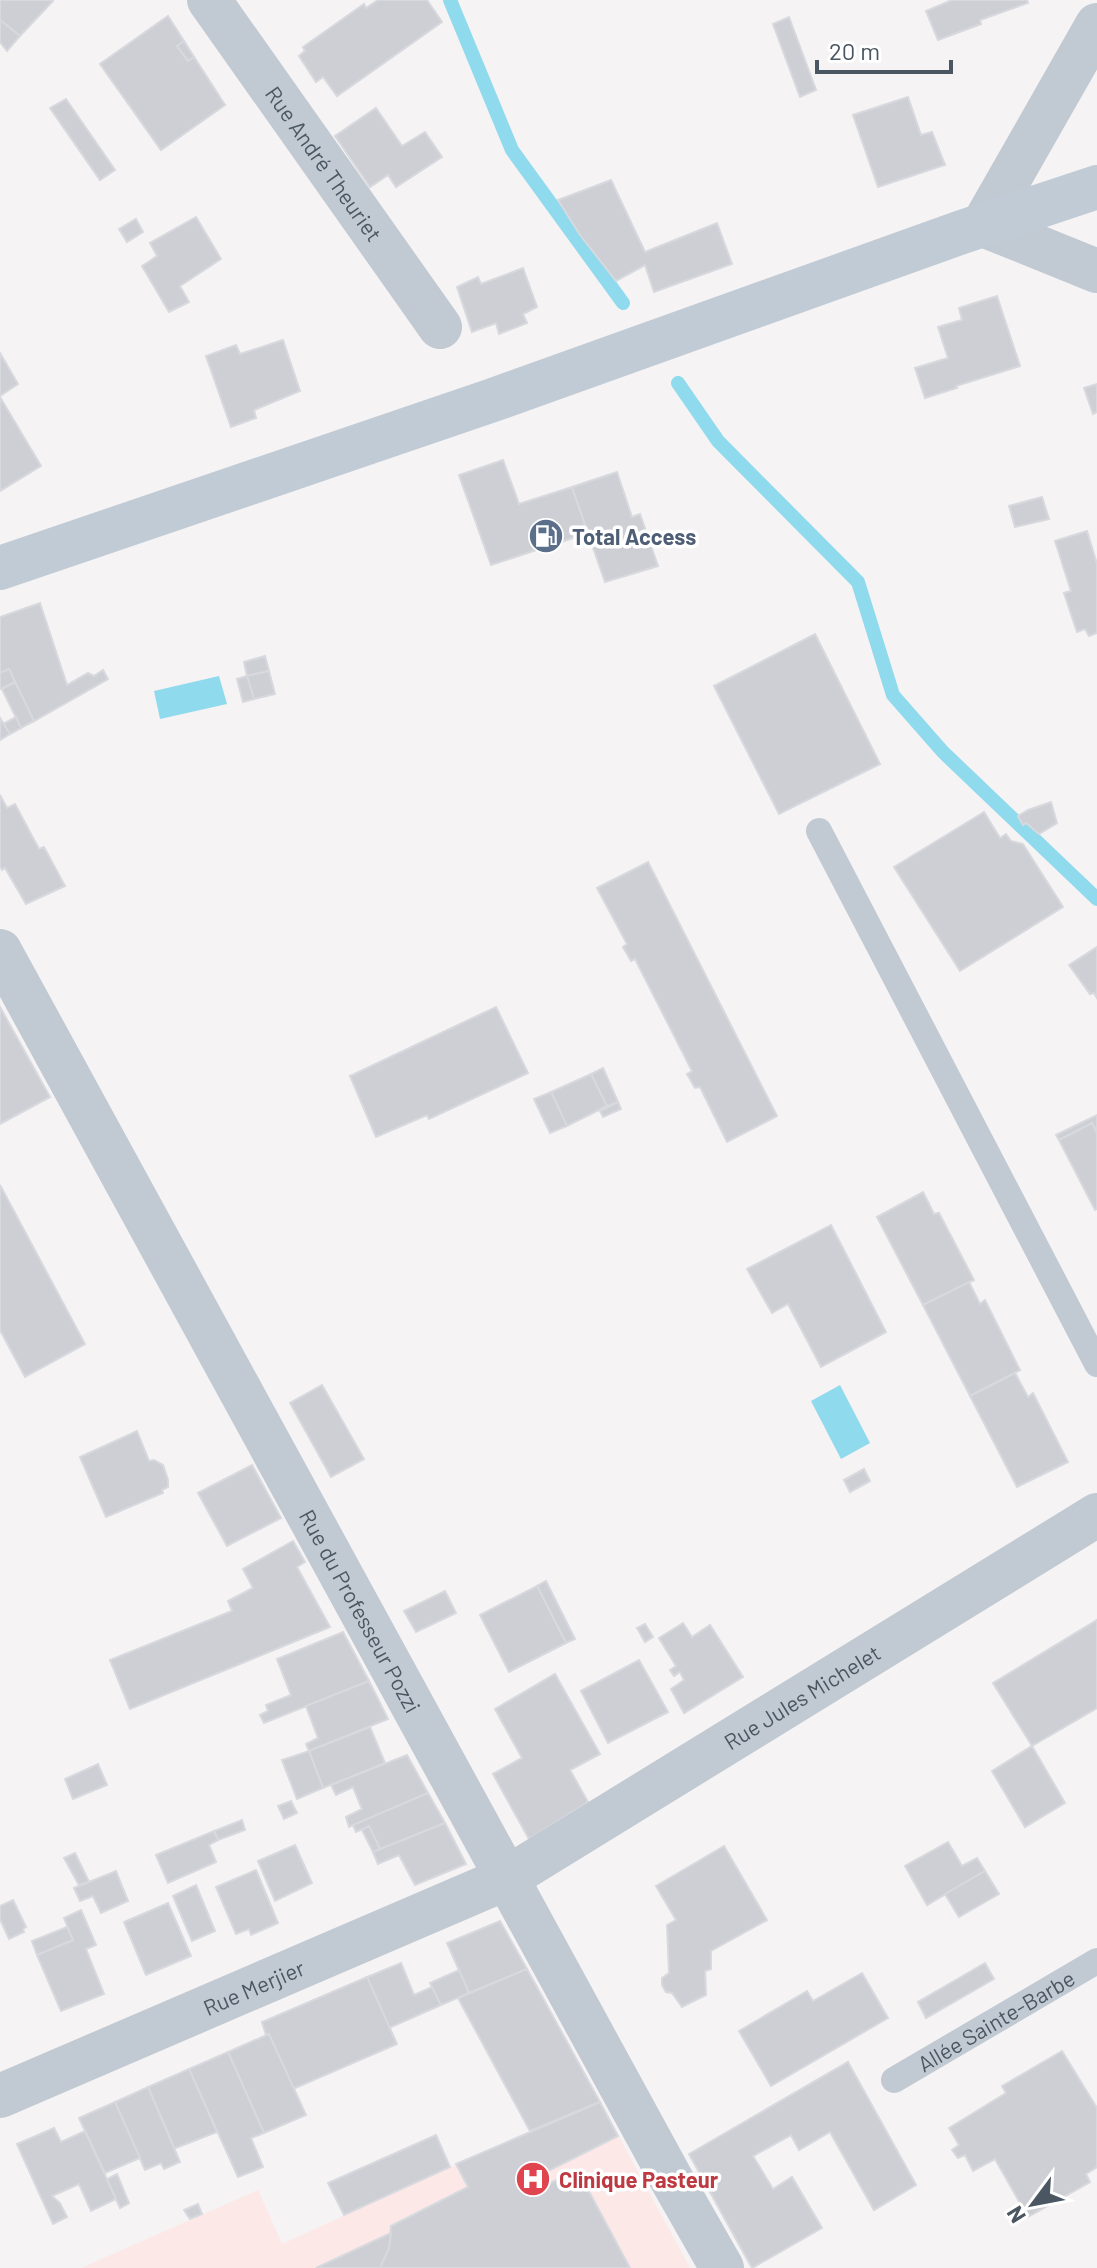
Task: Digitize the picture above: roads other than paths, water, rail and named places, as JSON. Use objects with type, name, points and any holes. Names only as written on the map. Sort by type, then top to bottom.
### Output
[{"type":"main road","points":[[0,568],[490,401],[1097,187]]},
{"type":"street","name":"Rue André Theuriet","points":[[209,0],[440,327]]},
{"type":"street","points":[[1097,25],[983,225],[1097,271]]},
{"type":"street","name":"Rue du Professeur Pozzi","points":[[0,951],[722,2268]]},
{"type":"street","name":"Rue Jules Michelet","points":[[507,1878],[1097,1515]]},
{"type":"street","name":"Rue Merjier","points":[[0,2096],[507,1878]]},
{"type":"lane","points":[[819,831],[1097,1364]]},
{"type":"lane","name":"Allée Sainte-Barbe","points":[[894,2080],[1097,1961]]},
{"type":"water","points":[[219,676],[227,704],[160,719],[154,691]]},
{"type":"water","points":[[840,1385],[870,1443],[841,1459],[811,1401]]},
{"type":"waterway","points":[[450,0],[512,150],[623,303]]},
{"type":"waterway","points":[[678,383],[718,441],[858,582],[893,695],[943,752],[1097,899]]},
{"type":"place","name":"Total Access","points":[[546,536]]},
{"type":"place","name":"Clinique Pasteur","points":[[533,2179]]}]
